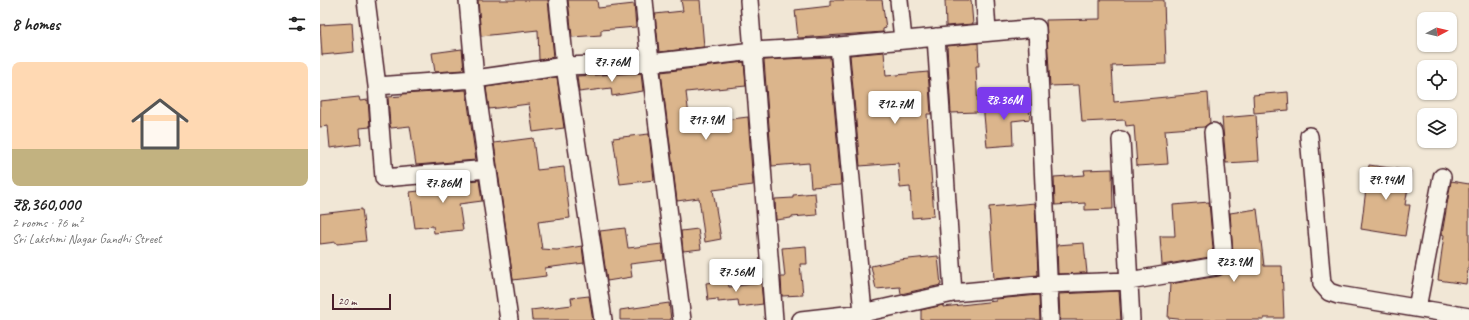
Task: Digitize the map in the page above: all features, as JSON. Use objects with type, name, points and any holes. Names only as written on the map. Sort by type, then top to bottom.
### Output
[{"type":"street","points":[[366,0],[377,86],[384,178],[488,169]]},
{"type":"street","points":[[468,0],[475,78],[509,320]]},
{"type":"street","points":[[558,0],[565,66],[603,320]]},
{"type":"street","points":[[644,0],[650,63],[682,320]]},
{"type":"street","points":[[749,0],[774,320]]},
{"type":"street","points":[[899,0],[903,40]]},
{"type":"street","points":[[985,0],[987,32]]},
{"type":"street","points":[[377,86],[475,78],[565,66],[650,63],[753,50],[839,46],[1037,28],[1050,320]]},
{"type":"street","points":[[936,37],[953,293]]},
{"type":"street","points":[[839,46],[863,313]]},
{"type":"street","points":[[801,320],[863,313],[953,293],[1048,284],[1129,281],[1217,266],[1221,260],[1223,248],[1213,132]]},
{"type":"street","points":[[1310,136],[1322,284],[1329,292],[1338,295],[1469,317]]},
{"type":"street","points":[[1121,140],[1131,320]]},
{"type":"street","points":[[1417,308],[1442,177]]},
{"type":"building","points":[[478,0],[548,0],[554,57],[539,60],[538,30],[481,36]]},
{"type":"building","points":[[568,0],[597,0],[598,8],[634,4],[636,27],[601,30],[601,35],[572,37]]},
{"type":"building","points":[[681,0],[700,0],[704,47],[659,52],[655,14],[683,11]]},
{"type":"building","points":[[830,0],[882,0],[886,28],[883,29],[883,32],[798,38],[795,10],[830,6]]},
{"type":"building","points":[[945,0],[971,0],[973,24],[946,26]]},
{"type":"building","points":[[1100,0],[1164,0],[1166,64],[1112,66],[1114,102],[1208,93],[1210,123],[1204,127],[1165,130],[1168,164],[1137,166],[1134,125],[1126,126],[1125,120],[1082,122],[1079,85],[1050,86],[1046,20],[1100,19]]},
{"type":"building","points":[[352,23],[354,52],[322,55],[320,25]]},
{"type":"building","points":[[978,43],[979,66],[976,66],[978,112],[951,113],[947,46]]},
{"type":"building","points":[[462,49],[464,70],[435,72],[432,53]]},
{"type":"building","points":[[884,52],[886,76],[928,72],[931,114],[927,114],[934,216],[912,218],[910,187],[900,188],[898,163],[860,166],[850,55]]},
{"type":"building","points":[[830,57],[841,185],[811,187],[809,163],[772,166],[764,60]]},
{"type":"building","points":[[744,62],[746,86],[686,92],[690,124],[748,117],[753,185],[713,190],[721,239],[705,242],[699,198],[677,201],[661,72]]},
{"type":"building","points":[[641,73],[643,91],[612,96],[611,88],[579,92],[577,76]]},
{"type":"building","points":[[557,77],[564,128],[533,132],[529,104],[489,109],[486,87]]},
{"type":"building","points":[[466,90],[476,160],[416,165],[410,126],[391,128],[388,97],[402,96],[402,94]]},
{"type":"building","points":[[1288,92],[1289,110],[1254,113],[1253,95]]},
{"type":"building","points":[[359,97],[360,101],[368,100],[370,127],[360,128],[361,144],[330,148],[328,126],[320,127],[320,101]]},
{"type":"building","points":[[1028,99],[1030,119],[1012,121],[1013,145],[987,147],[983,104]]},
{"type":"building","points":[[1256,115],[1259,161],[1226,163],[1222,118]]},
{"type":"building","points":[[649,134],[654,180],[620,184],[613,138]]},
{"type":"building","points":[[533,138],[537,170],[564,167],[570,218],[538,222],[542,249],[557,250],[582,246],[584,263],[545,268],[546,276],[513,280],[494,143]]},
{"type":"building","points":[[1369,165],[1411,171],[1405,205],[1410,205],[1405,236],[1361,229]]},
{"type":"building","points":[[1112,169],[1113,209],[1085,210],[1085,203],[1055,205],[1054,177],[1085,175],[1084,170]]},
{"type":"building","points":[[479,180],[482,201],[459,204],[463,230],[434,233],[433,226],[415,228],[410,192],[419,191],[418,185]]},
{"type":"building","points":[[1451,181],[1469,184],[1469,262],[1466,284],[1438,280],[1444,235],[1442,234]]},
{"type":"building","points":[[815,193],[817,215],[776,220],[775,199],[793,198],[793,195]]},
{"type":"building","points":[[1209,202],[1213,248],[1210,257],[1162,265],[1160,236],[1175,236],[1173,205]]},
{"type":"building","points":[[1035,203],[1038,275],[994,279],[989,207]]},
{"type":"building","points":[[362,209],[366,241],[320,244],[320,214]]},
{"type":"building","points":[[1257,209],[1264,266],[1282,266],[1284,318],[1264,318],[1264,320],[1187,320],[1168,318],[1170,284],[1219,276],[1223,274],[1233,254],[1230,213]]},
{"type":"building","points":[[625,228],[628,248],[662,244],[664,260],[630,264],[632,277],[607,281],[600,231]]},
{"type":"building","points":[[698,229],[701,249],[683,251],[681,231]]},
{"type":"building","points":[[1084,243],[1087,273],[1058,274],[1057,245]]},
{"type":"building","points":[[806,246],[807,264],[800,264],[803,295],[782,296],[781,277],[785,277],[782,248]]},
{"type":"building","points":[[938,256],[941,285],[901,294],[900,287],[876,289],[871,266],[899,260]]},
{"type":"building","points":[[728,280],[729,287],[761,283],[763,304],[739,307],[738,300],[718,302],[718,299],[708,300],[706,283]]},
{"type":"building","points":[[1119,291],[1121,320],[1060,320],[1059,294]]},
{"type":"building","points":[[1039,295],[1040,320],[921,320],[921,310],[943,305],[943,307],[996,301],[996,299]]},
{"type":"building","points":[[589,296],[593,320],[532,320],[531,310],[572,305],[571,298]]},
{"type":"building","points":[[669,303],[671,320],[620,320],[620,310]]}]
